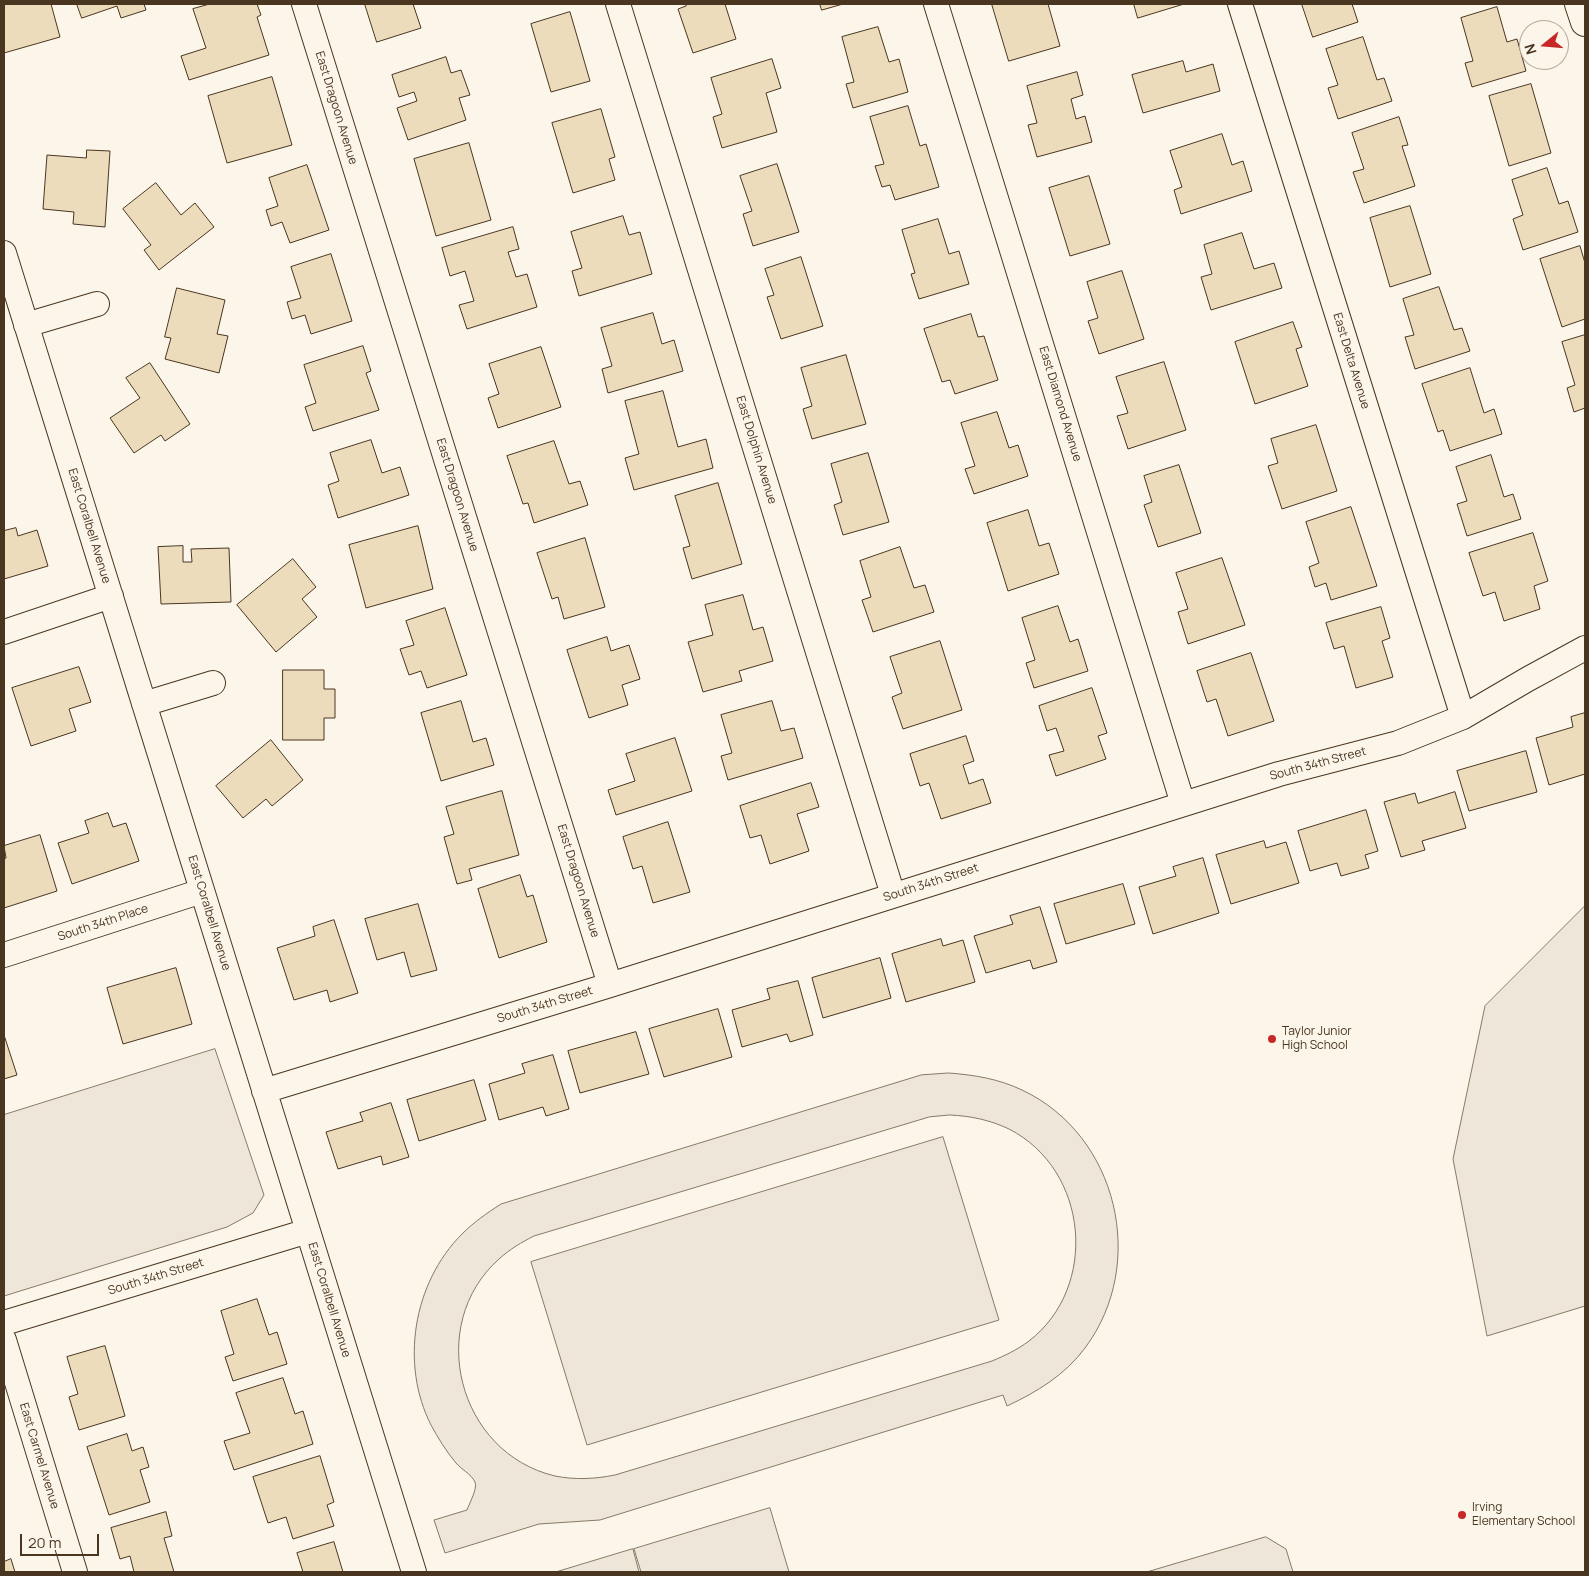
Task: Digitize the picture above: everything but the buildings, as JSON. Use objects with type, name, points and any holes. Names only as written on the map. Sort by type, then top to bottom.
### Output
[{"type":"street","name":"East Dragoon Avenue","points":[[304,4],[610,985]]},
{"type":"street","name":"East Dolphin Avenue","points":[[618,4],[893,895]]},
{"type":"street","name":"East Diamond Avenue","points":[[936,4],[1183,804]]},
{"type":"street","name":"East Delta Avenue","points":[[1240,4],[1463,717]]},
{"type":"street","points":[[1580,4],[1585,22]]},
{"type":"street","name":"East Coralbell Avenue","points":[[4,254],[8,280],[26,325],[414,1572]]},
{"type":"street","points":[[26,325],[97,304]]},
{"type":"street","points":[[4,632],[110,596]]},
{"type":"street","name":"South 34th Street","points":[[264,1091],[610,985],[1279,774],[1398,743],[1463,717],[1585,648]]},
{"type":"street","points":[[144,704],[213,683]]},
{"type":"street","name":"South 34th Place","points":[[4,955],[202,891]]},
{"type":"street","name":"South 34th Street","points":[[4,1323],[308,1231]]},
{"type":"street","name":"East Carmel Avenue","points":[[4,1340],[75,1572]]},
{"type":"shaded area","points":[[1585,906],[1585,1306],[1487,1336],[1453,1159],[1485,1006]]},
{"type":"shaded area","points":[[215,1049],[264,1195],[253,1213],[227,1227],[4,1296],[4,1115]]},
{"type":"shaded area","points":[[949,1073],[968,1075],[996,1080],[1022,1090],[1055,1111],[1081,1137],[1101,1169],[1113,1204],[1118,1241],[1115,1279],[1104,1315],[1077,1358],[1040,1389],[1007,1406],[1003,1395],[600,1520],[539,1524],[445,1553],[434,1520],[467,1510],[476,1485],[471,1476],[449,1454],[431,1425],[421,1401],[414,1351],[416,1325],[422,1300],[432,1276],[445,1254],[462,1234],[501,1204],[921,1075]],"holes":[[[958,1116],[995,1123],[1009,1129],[1036,1148],[1056,1172],[1069,1200],[1075,1230],[1075,1261],[1067,1291],[1052,1318],[1029,1341],[1020,1347],[992,1361],[615,1475],[600,1477],[555,1476],[522,1463],[495,1442],[475,1415],[463,1384],[459,1351],[463,1318],[476,1286],[499,1259],[516,1246],[534,1236],[929,1117]]]},
{"type":"shaded area","points":[[943,1137],[999,1320],[587,1445],[531,1262]]},
{"type":"shaded area","points":[[770,1508],[789,1572],[641,1572],[634,1549]]},
{"type":"shaded area","points":[[1266,1537],[1286,1549],[1293,1572],[1147,1572]]},
{"type":"shaded area","points":[[633,1549],[639,1572],[556,1572]]},
{"type":"place","name":"Taylor Junior High School","points":[[1272,1039]]},
{"type":"place","name":"Irving Elementary School","points":[[1462,1515]]}]
